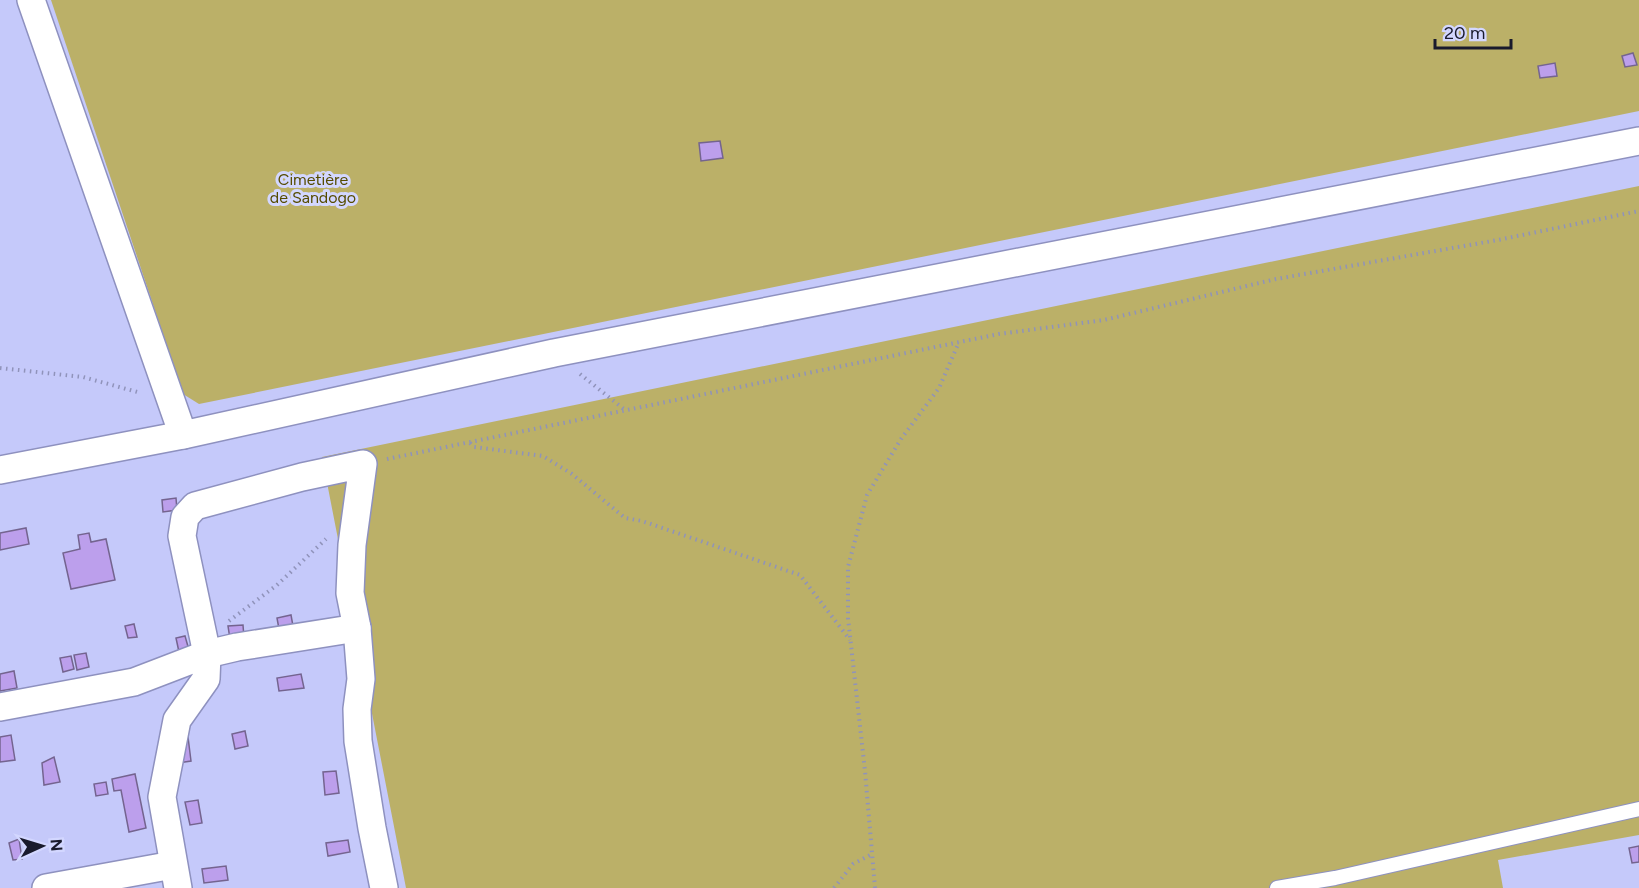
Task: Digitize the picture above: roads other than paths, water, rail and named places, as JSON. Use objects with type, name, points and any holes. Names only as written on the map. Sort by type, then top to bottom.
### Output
[{"type":"street","points":[[31,0],[183,435]]},
{"type":"street","points":[[0,470],[183,435],[554,353],[1639,141]]},
{"type":"street","points":[[46,888],[175,877],[162,797],[177,720],[206,679],[206,647],[182,536],[185,518],[195,506],[302,477],[363,464],[356,510],[350,593],[357,628],[361,679],[357,709],[358,741],[384,888]]},
{"type":"street","points":[[0,707],[134,682],[206,647],[237,647],[357,628]]},
{"type":"lane","points":[[1277,888],[1335,878],[1639,808]]},
{"type":"park label","name":"Cimetière de Sandogo","points":[[313,188]]}]
